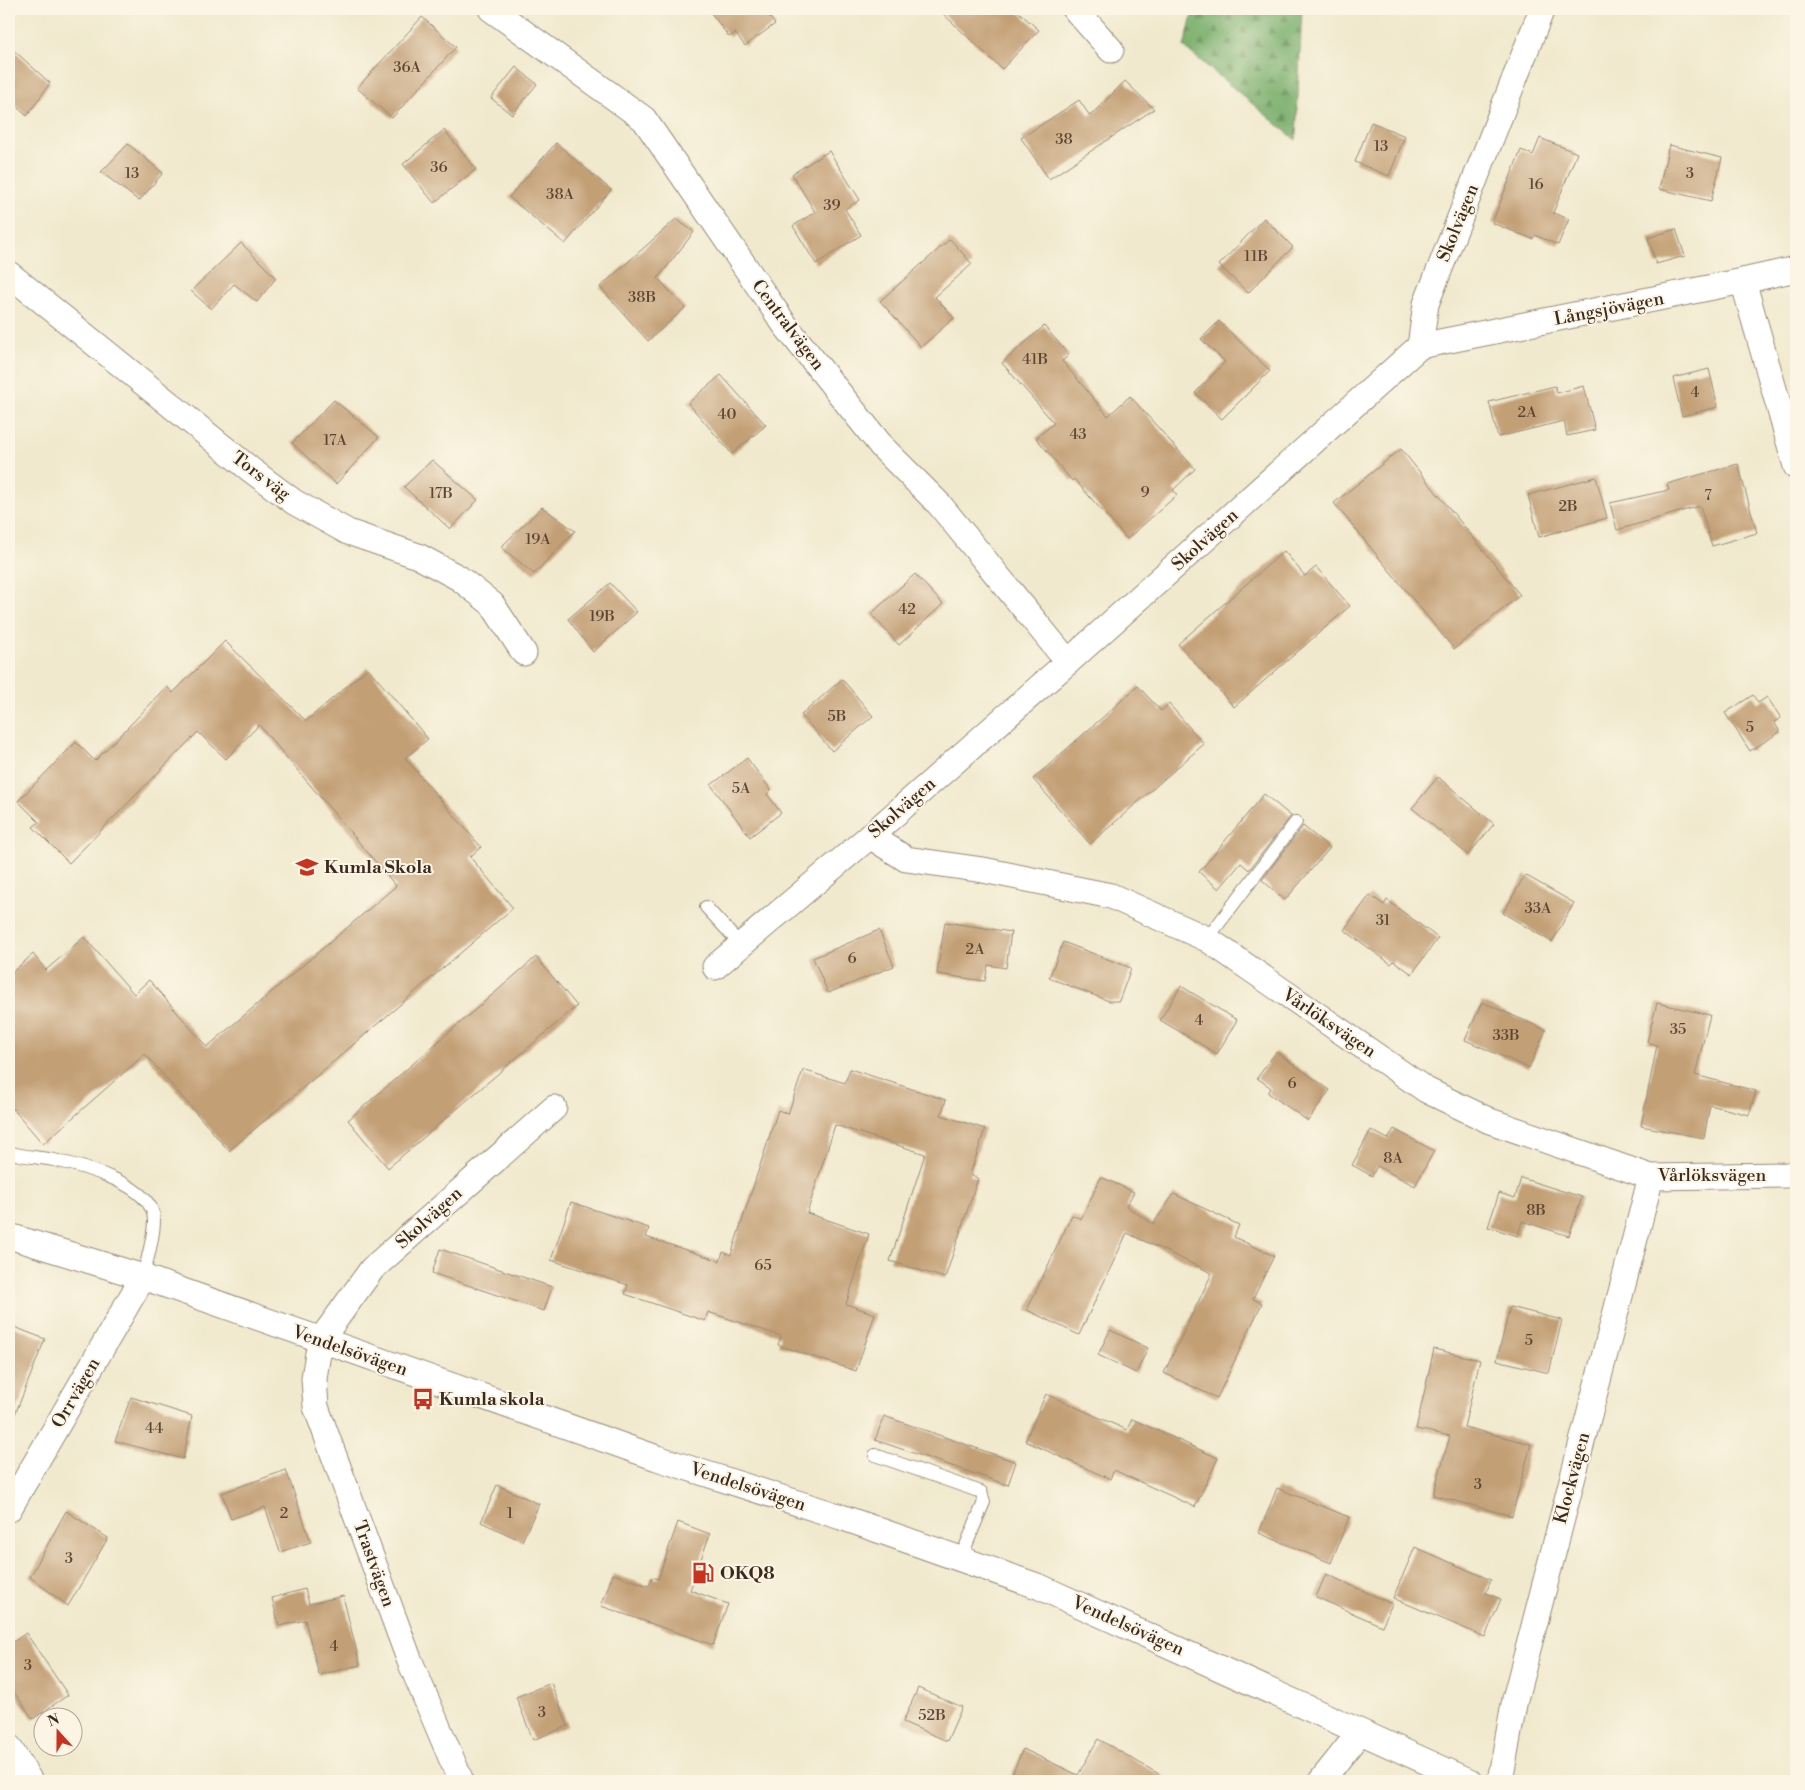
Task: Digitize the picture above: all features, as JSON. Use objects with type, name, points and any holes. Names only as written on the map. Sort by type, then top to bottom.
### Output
[{"type":"street","name":"Centralvägen","points":[[492,9],[644,119],[785,325],[883,448],[939,504],[1068,662]]},
{"type":"street","points":[[1075,9],[1111,50]]},
{"type":"street","name":"Skolvägen","points":[[716,967],[870,836],[1068,662],[1420,346],[1426,304],[1542,9]]},
{"type":"street","name":"Långsjövägen","points":[[1420,346],[1796,269]]},
{"type":"street","name":"Tors väg","points":[[9,274],[251,470],[294,502],[348,532],[418,556],[459,578],[492,604],[524,653]]},
{"type":"street","points":[[1744,281],[1796,466]]},
{"type":"street","name":"Vårlöksvägen","points":[[870,836],[906,859],[983,870],[1111,896],[1206,939],[1426,1090],[1490,1121],[1651,1177],[1788,1175],[1796,1173]]},
{"type":"street","name":"Skolvägen","points":[[320,1340],[372,1269],[554,1108]]},
{"type":"street","name":"Klockvägen","points":[[1500,1781],[1514,1699],[1651,1177]]},
{"type":"street","name":"Vendelsövägen","points":[[9,1236],[143,1277],[657,1458],[841,1517],[1040,1587],[1470,1781]]},
{"type":"street","name":"Orrvägen","points":[[9,1510],[143,1277]]},
{"type":"street","name":"Trastvägen","points":[[320,1340],[314,1378],[316,1407],[409,1659],[461,1781]]},
{"type":"street","points":[[1321,1781],[1360,1732]]},
{"type":"street","points":[[9,1747],[30,1781]]},
{"type":"lane","points":[[1206,939],[1296,822]]},
{"type":"lane","points":[[706,907],[741,945]]},
{"type":"lane","points":[[9,1152],[55,1160],[109,1177],[134,1189],[148,1200],[154,1218],[152,1238],[143,1277]]},
{"type":"lane","points":[[875,1455],[981,1492],[984,1502],[960,1560]]},
{"type":"green space","points":[[1194,9],[1302,9],[1296,140],[1184,47]]},
{"type":"building","points":[[708,9],[768,9],[765,11],[775,24],[745,46],[735,33],[729,37]]},
{"type":"building","points":[[938,9],[1015,9],[1039,30],[1002,69]]},
{"type":"building","points":[[422,17],[456,47],[392,118],[357,88]]},
{"type":"building","points":[[9,46],[50,83],[27,116],[9,100]]},
{"type":"building","points":[[516,67],[537,84],[512,115],[491,98]]},
{"type":"building","points":[[1125,81],[1154,109],[1049,179],[1021,138],[1079,100],[1090,116]]},
{"type":"building","points":[[1371,122],[1405,136],[1389,176],[1355,162]]},
{"type":"building","points":[[444,130],[476,169],[434,203],[403,164]]},
{"type":"building","points":[[1540,138],[1577,153],[1553,213],[1569,219],[1558,245],[1535,235],[1533,239],[1492,223],[1521,150],[1533,155]]},
{"type":"building","points":[[556,143],[611,190],[565,244],[509,197]]},
{"type":"building","points":[[128,144],[163,173],[139,201],[101,172]]},
{"type":"building","points":[[1669,145],[1722,158],[1711,201],[1659,189]]},
{"type":"building","points":[[829,151],[860,200],[845,209],[861,235],[816,264],[793,226],[815,212],[792,174]]},
{"type":"building","points":[[1264,218],[1293,247],[1248,293],[1219,265]]},
{"type":"building","points":[[676,219],[694,232],[658,278],[685,308],[648,341],[600,287]]},
{"type":"building","points":[[1676,229],[1685,256],[1656,264],[1648,238]]},
{"type":"building","points":[[950,239],[972,264],[935,297],[954,318],[921,347],[880,301]]},
{"type":"building","points":[[241,243],[276,278],[257,302],[234,284],[211,309],[191,291]]},
{"type":"building","points":[[1219,321],[1270,371],[1222,419],[1195,393],[1225,362],[1201,339]]},
{"type":"building","points":[[1044,326],[1069,355],[1062,361],[1108,416],[1130,396],[1195,469],[1173,490],[1177,495],[1127,539],[1074,479],[1072,481],[1036,438],[1054,423],[1002,363]]},
{"type":"building","points":[[1709,369],[1718,407],[1682,416],[1673,378]]},
{"type":"building","points":[[721,375],[766,425],[732,454],[688,403]]},
{"type":"building","points":[[1555,386],[1557,393],[1584,386],[1595,430],[1567,436],[1564,421],[1498,437],[1489,402]]},
{"type":"building","points":[[334,400],[379,437],[336,484],[292,443]]},
{"type":"building","points":[[1401,449],[1520,595],[1454,649],[1334,503]]},
{"type":"building","points":[[432,460],[478,500],[450,529],[404,487]]},
{"type":"building","points":[[1738,464],[1757,533],[1712,546],[1700,506],[1617,530],[1610,503],[1669,490],[1667,484]]},
{"type":"building","points":[[1596,477],[1607,518],[1539,537],[1528,495]]},
{"type":"building","points":[[542,507],[575,531],[534,574],[501,547]]},
{"type":"building","points":[[1284,551],[1305,576],[1316,567],[1350,606],[1234,707],[1178,644]]},
{"type":"building","points":[[915,574],[943,604],[899,645],[871,614]]},
{"type":"building","points":[[610,583],[637,612],[593,652],[568,619]]},
{"type":"building","points":[[225,641],[306,721],[368,668],[428,739],[405,758],[481,847],[470,857],[513,908],[229,1151],[145,1054],[43,1144],[9,1104],[9,975],[33,954],[46,970],[84,937],[134,994],[149,980],[207,1047],[396,886],[259,725],[226,759],[198,732],[69,863],[33,827],[39,822],[18,801],[76,742],[95,761],[167,687],[173,693]]},
{"type":"building","points":[[842,679],[873,716],[832,751],[801,715]]},
{"type":"building","points":[[1138,686],[1161,711],[1169,704],[1204,744],[1090,844],[1033,779]]},
{"type":"building","points":[[1753,695],[1758,703],[1767,697],[1781,718],[1774,722],[1780,732],[1750,751],[1725,713]]},
{"type":"building","points":[[747,758],[771,790],[767,794],[781,813],[750,837],[711,785]]},
{"type":"building","points":[[1438,777],[1494,824],[1468,855],[1412,808]]},
{"type":"building","points":[[1264,794],[1291,816],[1249,870],[1241,863],[1219,889],[1199,872]]},
{"type":"building","points":[[1303,826],[1330,848],[1285,900],[1262,880]]},
{"type":"building","points":[[1525,875],[1574,903],[1552,942],[1503,913]]},
{"type":"building","points":[[1370,895],[1384,905],[1387,900],[1438,938],[1412,974],[1394,961],[1391,964],[1344,930]]},
{"type":"building","points":[[945,922],[1011,932],[1006,968],[988,965],[985,981],[937,974]]},
{"type":"building","points":[[879,930],[894,966],[828,993],[813,958]]},
{"type":"building","points":[[1063,942],[1131,968],[1119,1001],[1109,1001],[1049,978]]},
{"type":"building","points":[[536,957],[577,1006],[388,1168],[348,1120]]},
{"type":"building","points":[[1181,986],[1237,1020],[1217,1054],[1160,1020]]},
{"type":"building","points":[[1482,1002],[1546,1030],[1529,1068],[1465,1040]]},
{"type":"building","points":[[1657,1003],[1710,1015],[1695,1075],[1756,1091],[1749,1115],[1710,1105],[1704,1138],[1641,1126],[1657,1045],[1647,1042]]},
{"type":"building","points":[[1276,1052],[1330,1090],[1308,1121],[1268,1093],[1271,1088],[1257,1078]]},
{"type":"building","points":[[850,1069],[946,1100],[941,1115],[985,1129],[970,1175],[978,1178],[945,1278],[890,1261],[925,1154],[835,1125],[807,1213],[869,1234],[846,1304],[875,1314],[856,1371],[778,1345],[781,1336],[708,1312],[705,1321],[625,1294],[628,1285],[551,1260],[571,1202],[649,1228],[646,1237],[720,1261],[723,1252],[731,1255],[778,1110],[788,1114],[803,1070],[845,1083]]},
{"type":"building","points":[[1394,1129],[1434,1151],[1415,1186],[1377,1166],[1372,1176],[1352,1165],[1371,1130],[1388,1139]]},
{"type":"building","points":[[1101,1177],[1134,1192],[1126,1206],[1153,1224],[1174,1194],[1239,1225],[1234,1237],[1274,1256],[1253,1299],[1262,1303],[1217,1398],[1164,1373],[1212,1273],[1127,1233],[1079,1335],[1027,1310],[1072,1215],[1081,1219]]},
{"type":"building","points":[[1521,1178],[1582,1197],[1569,1236],[1522,1221],[1518,1236],[1488,1227],[1499,1193],[1515,1198]]},
{"type":"building","points":[[440,1249],[552,1287],[544,1311],[432,1273]]},
{"type":"building","points":[[1510,1307],[1562,1320],[1549,1373],[1497,1360]]},
{"type":"building","points":[[9,1325],[45,1339],[10,1427],[9,1427]]},
{"type":"building","points":[[1110,1330],[1148,1348],[1136,1373],[1098,1355]]},
{"type":"building","points":[[1434,1349],[1480,1360],[1464,1427],[1531,1444],[1512,1516],[1433,1495],[1450,1436],[1416,1429]]},
{"type":"building","points":[[1046,1394],[1127,1430],[1132,1419],[1218,1458],[1195,1507],[1114,1470],[1110,1479],[1025,1441]]},
{"type":"building","points":[[131,1397],[192,1416],[183,1459],[115,1441]]},
{"type":"building","points":[[884,1416],[1016,1462],[1008,1485],[875,1440]]},
{"type":"building","points":[[286,1470],[311,1542],[280,1552],[265,1507],[231,1519],[222,1493]]},
{"type":"building","points":[[497,1485],[539,1504],[522,1541],[481,1522]]},
{"type":"building","points":[[1277,1488],[1349,1517],[1331,1563],[1259,1533]]},
{"type":"building","points":[[66,1511],[108,1538],[68,1606],[30,1577]]},
{"type":"building","points":[[678,1522],[710,1534],[690,1590],[728,1604],[713,1645],[601,1606],[613,1574],[649,1586],[652,1577],[658,1579]]},
{"type":"building","points":[[1415,1547],[1491,1580],[1486,1593],[1501,1599],[1485,1637],[1393,1598]]},
{"type":"building","points":[[1326,1574],[1392,1604],[1382,1626],[1316,1597]]},
{"type":"building","points":[[305,1589],[309,1604],[343,1596],[360,1665],[319,1675],[305,1620],[279,1626],[272,1598]]},
{"type":"building","points":[[26,1633],[68,1695],[49,1708],[32,1708],[32,1718],[9,1685],[9,1645]]},
{"type":"building","points":[[551,1683],[568,1726],[533,1740],[516,1697]]},
{"type":"building","points":[[918,1688],[962,1707],[947,1741],[903,1722]]},
{"type":"building","points":[[1098,1739],[1171,1781],[1009,1781],[1023,1749],[1078,1775]]},
{"type":"place","name":"Kumla Skola","points":[[307,867]]},
{"type":"place","name":"Kumla skola","points":[[423,1399]]},
{"type":"place","name":"OKQ8","points":[[703,1573]]}]
